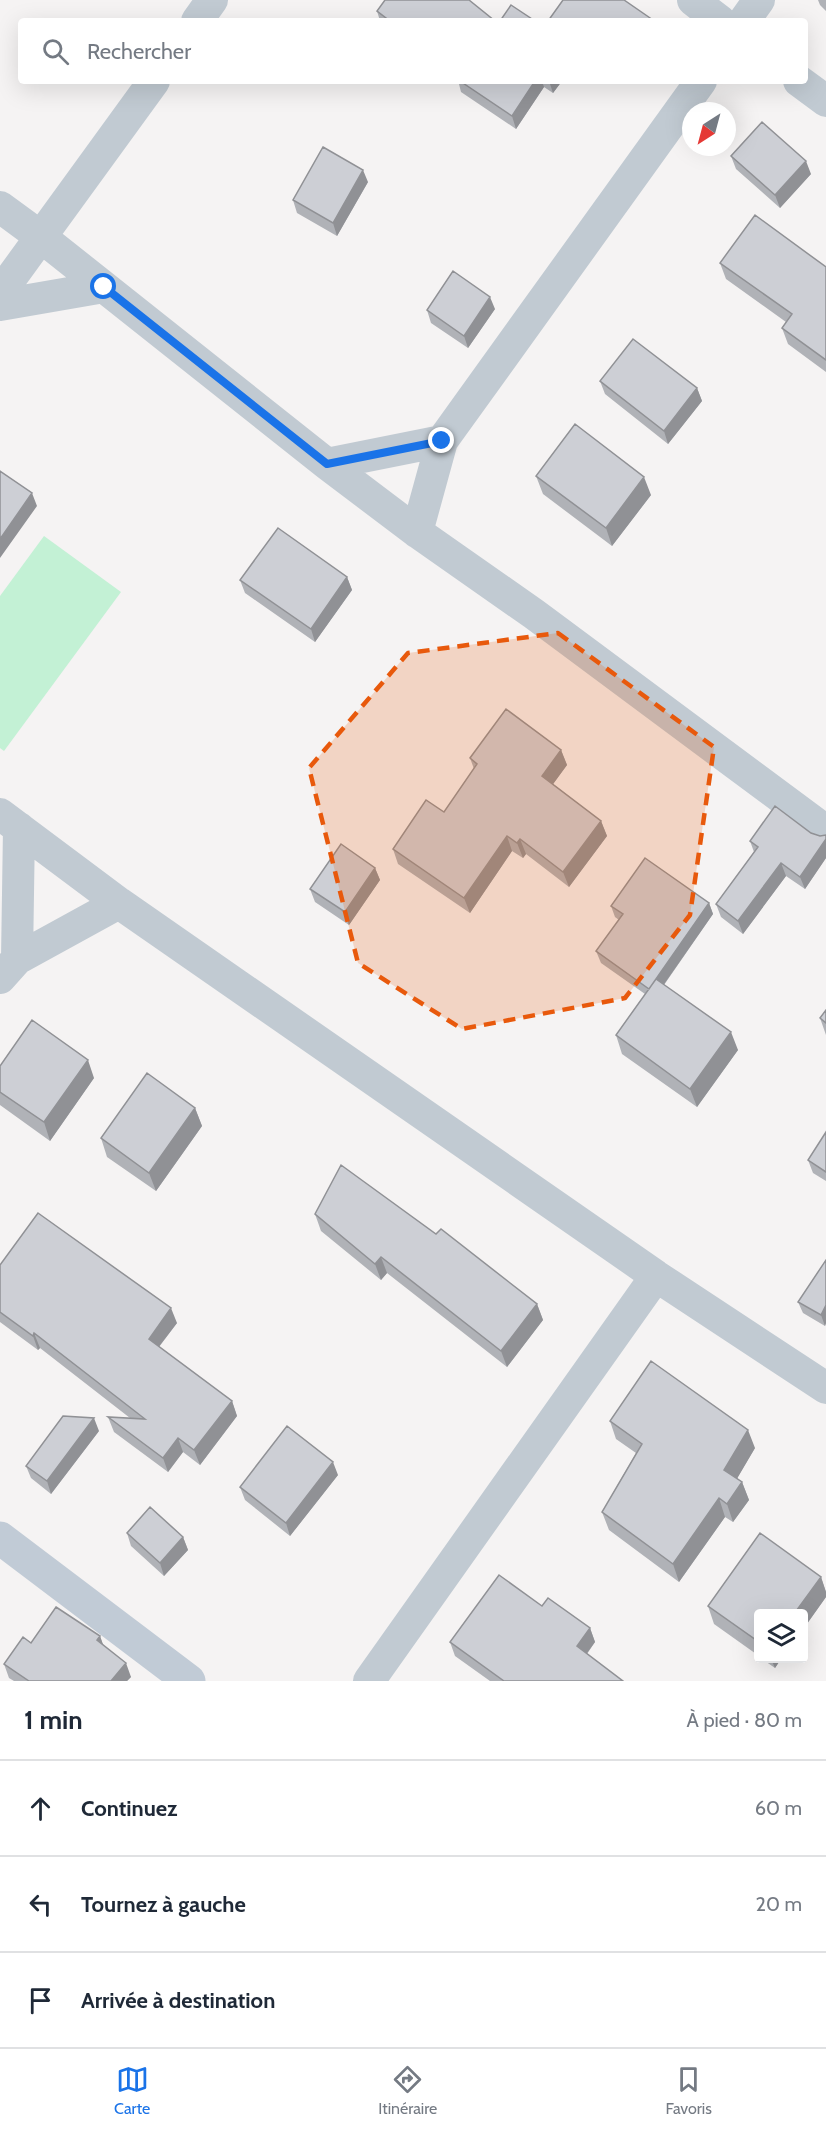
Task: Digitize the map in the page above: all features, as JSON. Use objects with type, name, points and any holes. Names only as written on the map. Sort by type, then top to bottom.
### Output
[{"type":"main road","points":[[0,1538],[189,1681]]},
{"type":"street","points":[[199,18],[212,0]]},
{"type":"street","points":[[693,0],[716,18]]},
{"type":"street","points":[[746,18],[759,0]]},
{"type":"street","points":[[0,293],[152,84]]},
{"type":"street","points":[[417,532],[442,441],[699,84]]},
{"type":"street","points":[[803,84],[826,101]]},
{"type":"street","points":[[0,207],[417,532],[534,614],[826,831]]},
{"type":"street","points":[[0,305],[104,287]]},
{"type":"street","points":[[327,464],[442,441]]},
{"type":"street","points":[[10,821],[119,903],[656,1276],[826,1388]]},
{"type":"street","points":[[9,968],[10,821]]},
{"type":"street","points":[[9,968],[119,903]]},
{"type":"street","points":[[369,1681],[656,1276]]},
{"type":"highlighted area","points":[[558,633],[714,747],[690,915],[625,998],[462,1029],[358,963],[309,768],[408,653]]},
{"type":"green space","points":[[44,536],[121,592],[4,751],[0,748],[0,596]]},
{"type":"building","points":[[385,0],[469,0],[491,18],[386,18],[377,11]]},
{"type":"building","points":[[563,0],[624,0],[650,18],[550,18]]},
{"type":"building","points":[[511,5],[530,18],[502,18]]},
{"type":"building","points":[[464,84],[533,84],[512,116]]},
{"type":"building","points":[[762,122],[806,161],[775,195],[731,156],[736,156],[736,151]]},
{"type":"building","points":[[323,147],[363,170],[333,223],[293,200]]},
{"type":"building","points":[[755,215],[826,267],[826,360],[782,328],[792,314],[720,263]]},
{"type":"building","points":[[453,271],[490,297],[464,336],[427,310]]},
{"type":"building","points":[[633,339],[697,388],[664,431],[600,381]]},
{"type":"building","points":[[575,424],[644,477],[606,528],[536,476]]},
{"type":"building","points":[[0,471],[32,493],[0,539]]},
{"type":"building","points":[[278,528],[347,577],[311,629],[240,580]]},
{"type":"building","points":[[506,709],[561,750],[542,776],[601,821],[563,872],[520,839],[517,843],[507,836],[464,898],[393,849],[426,800],[444,812],[477,764],[470,758]]},
{"type":"building","points":[[775,806],[811,833],[826,835],[826,839],[800,877],[781,863],[738,921],[716,904],[758,847],[750,841]]},
{"type":"building","points":[[341,844],[375,868],[345,912],[310,889]]},
{"type":"building","points":[[645,858],[709,903],[649,989],[596,951],[623,914],[611,906]]},
{"type":"building","points":[[656,979],[731,1032],[690,1089],[616,1035]]},
{"type":"building","points":[[826,1010],[826,1023],[820,1018]]},
{"type":"building","points":[[32,1020],[88,1060],[44,1122],[0,1092],[0,1066]]},
{"type":"building","points":[[147,1073],[195,1108],[149,1173],[101,1138]]},
{"type":"building","points":[[826,1132],[826,1172],[808,1160]]},
{"type":"building","points":[[341,1165],[436,1234],[441,1229],[537,1304],[501,1351],[381,1257],[375,1264],[315,1214]]},
{"type":"building","points":[[38,1213],[171,1308],[149,1339],[232,1401],[194,1450],[178,1438],[163,1458],[108,1417],[145,1419],[34,1333],[33,1336],[0,1312],[0,1265]]},
{"type":"building","points":[[826,1260],[826,1305],[821,1315],[798,1302]]},
{"type":"building","points":[[651,1361],[748,1430],[724,1470],[742,1482],[727,1504],[719,1498],[673,1564],[602,1512],[642,1444],[610,1421]]},
{"type":"building","points":[[63,1416],[94,1418],[47,1481],[26,1466]]},
{"type":"building","points":[[287,1426],[333,1462],[286,1523],[240,1487]]},
{"type":"building","points":[[150,1507],[183,1537],[160,1563],[127,1533]]},
{"type":"building","points":[[760,1533],[821,1577],[798,1609],[754,1609],[754,1638],[708,1606]]},
{"type":"building","points":[[499,1575],[542,1606],[548,1598],[590,1628],[577,1646],[623,1681],[504,1681],[450,1642]]},
{"type":"building","points":[[56,1607],[100,1636],[97,1640],[126,1663],[111,1681],[29,1681],[4,1664],[23,1637],[31,1643]]},
{"type":"route","points":[[104,287],[327,464],[442,441]]}]
